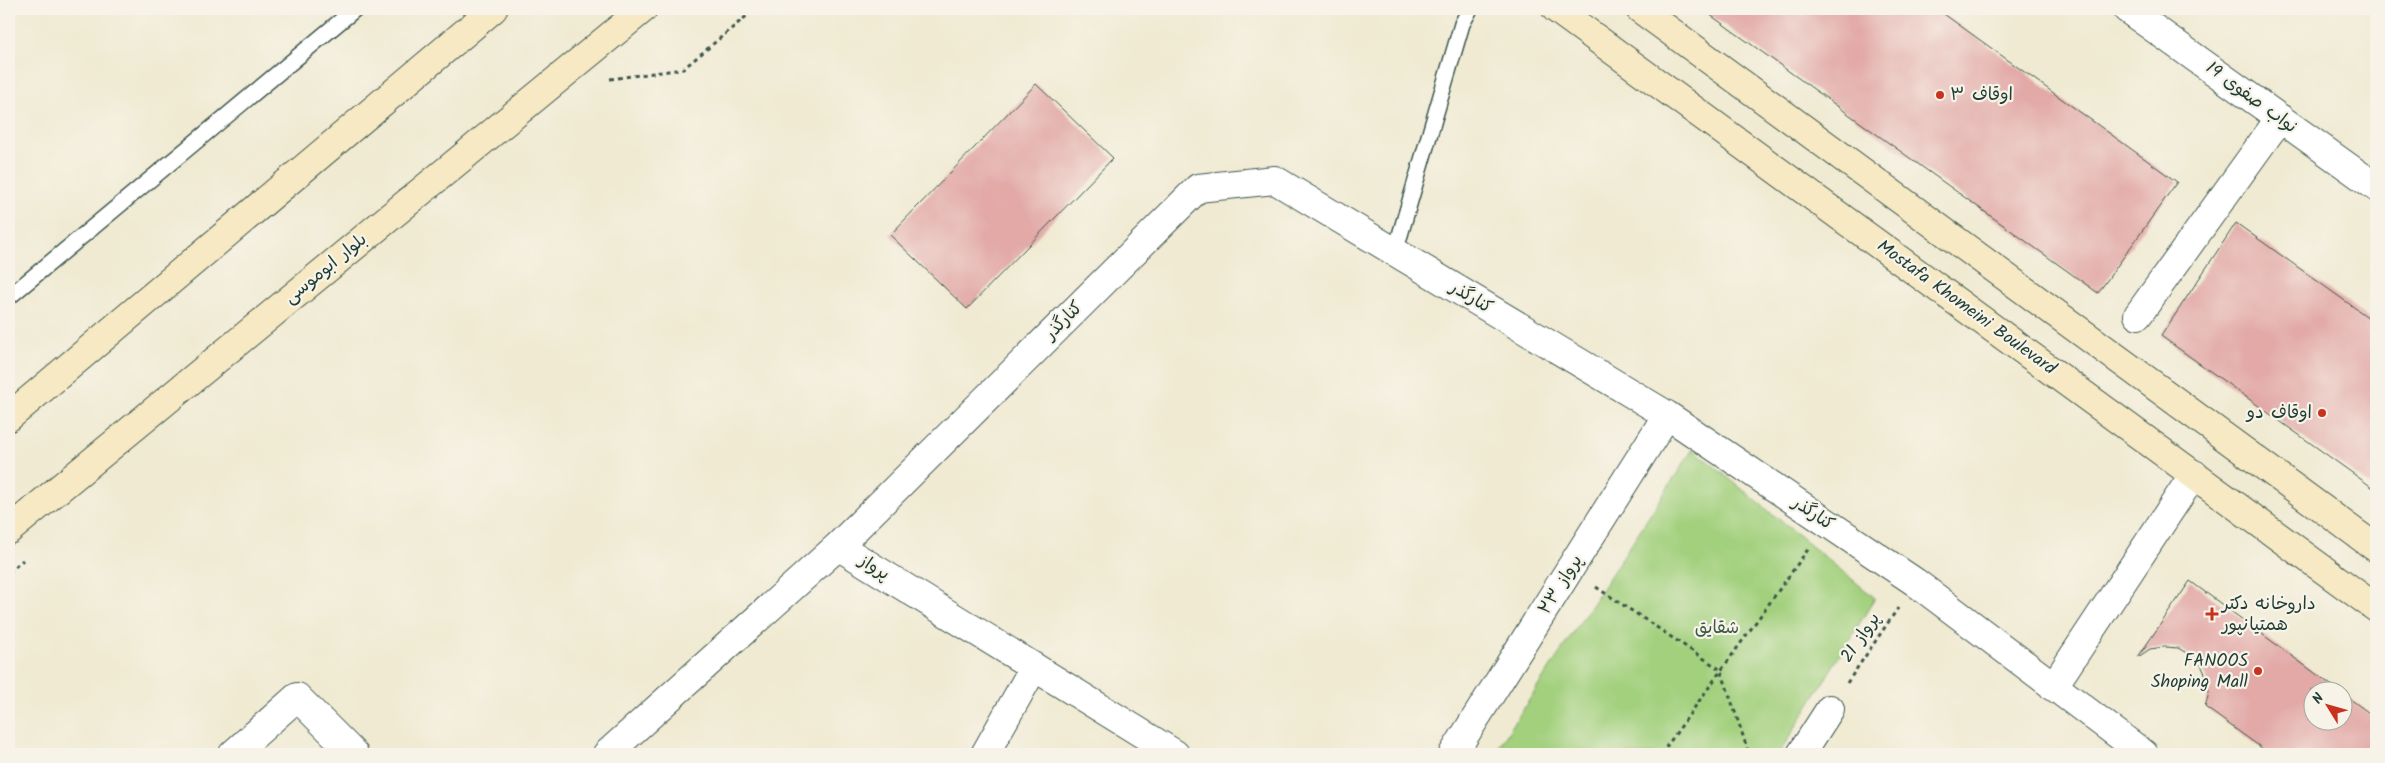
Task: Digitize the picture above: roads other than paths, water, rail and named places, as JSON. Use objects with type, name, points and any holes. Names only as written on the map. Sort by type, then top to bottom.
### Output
[{"type":"main road","points":[[9,417],[493,9]]},
{"type":"main road","name":"بلوار ابوموسی","points":[[9,530],[643,9]]},
{"type":"main road","name":"Mostafa Khomeini Boulevard","points":[[1556,9],[2376,608]]},
{"type":"main road","points":[[1640,9],[2376,548]]},
{"type":"street","name":"نواب صفوی 19","points":[[2127,9],[2376,187]]},
{"type":"street","points":[[2138,315],[2280,118]]},
{"type":"street","name":"کنارگذر","points":[[838,546],[1198,188],[1275,180],[1667,415],[1915,582],[2144,754]]},
{"type":"street","name":"پرواز ۲۳","points":[[1453,754],[1667,415]]},
{"type":"street","points":[[2053,687],[2194,474]]},
{"type":"street","name":"پرواز","points":[[607,754],[838,546],[1175,754]]},
{"type":"street","points":[[985,754],[1034,667]]},
{"type":"street","points":[[232,754],[297,697],[354,754]]},
{"type":"street","points":[[1801,754],[1830,708]]},
{"type":"lane","points":[[9,297],[355,9]]},
{"type":"lane","points":[[1394,252],[1462,24],[1470,9]]},
{"type":"place","name":"اوقاف ۳","points":[[1940,95]]},
{"type":"place","name":"اوقاف دو","points":[[2322,413]]},
{"type":"place","name":"داروخانه دکتر همتیانپور","points":[[2212,614]]},
{"type":"place","name":"FANOOS Shoping Mall","points":[[2258,671]]},
{"type":"park label","name":"شقایق","points":[[1717,628]]}]
